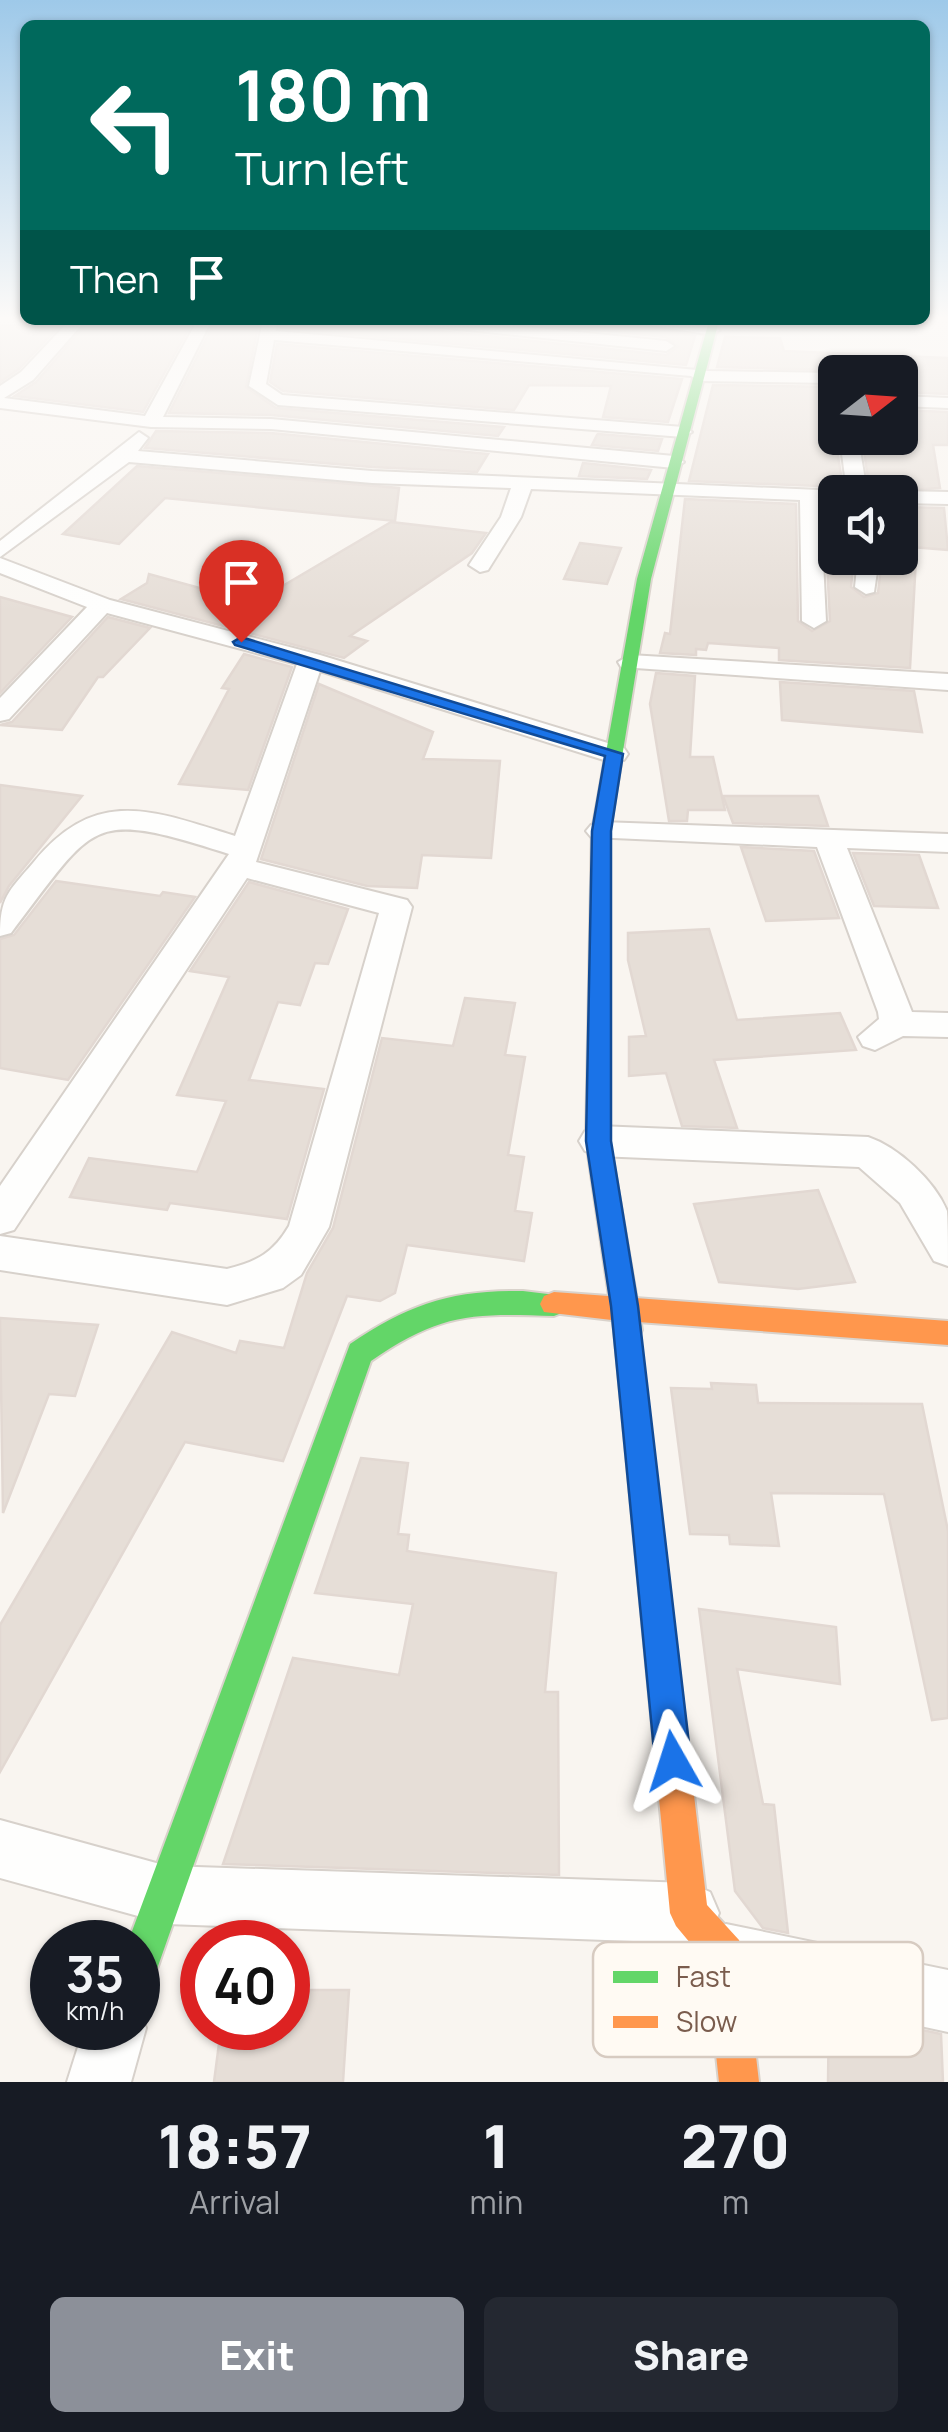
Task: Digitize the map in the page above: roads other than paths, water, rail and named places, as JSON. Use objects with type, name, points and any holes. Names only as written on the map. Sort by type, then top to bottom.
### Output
[{"type":"street","points":[[121,418],[272,424],[674,462]]},
{"type":"street","points":[[0,551],[125,456],[154,418]]},
{"type":"street","points":[[600,418],[686,423]]},
{"type":"street","points":[[687,418],[644,579],[601,831],[598,1141],[624,1306],[709,1942]]},
{"type":"street","points":[[125,456],[522,485],[818,496]]},
{"type":"street","points":[[480,566],[511,517],[522,485]]},
{"type":"street","points":[[810,496],[814,622]]},
{"type":"street","points":[[918,497],[948,498]]},
{"type":"street","points":[[0,565],[102,605],[310,660],[614,754]]},
{"type":"street","points":[[866,588],[867,575]]},
{"type":"street","points":[[0,713],[102,605]]},
{"type":"street","points":[[0,1218],[242,858],[310,660]]},
{"type":"street","points":[[630,662],[948,682]]},
{"type":"street","points":[[0,926],[67,843],[93,824],[152,823],[242,858],[396,906],[308,1227],[293,1260],[264,1279],[227,1287],[0,1252]]},
{"type":"street","points":[[601,831],[948,842]]},
{"type":"street","points":[[828,839],[886,1031],[948,1025]]},
{"type":"street","points":[[598,1141],[868,1152],[914,1192],[948,1250]]},
{"type":"street","points":[[157,1920],[360,1354],[398,1325],[435,1307],[486,1302],[624,1306],[948,1333]]},
{"type":"street","points":[[0,1850],[167,1894],[707,1934],[736,1942]]},
{"type":"street","points":[[923,1994],[948,2001]]},
{"type":"street","points":[[99,2082],[108,2050]]},
{"type":"street","points":[[734,2057],[739,2082]]}]
